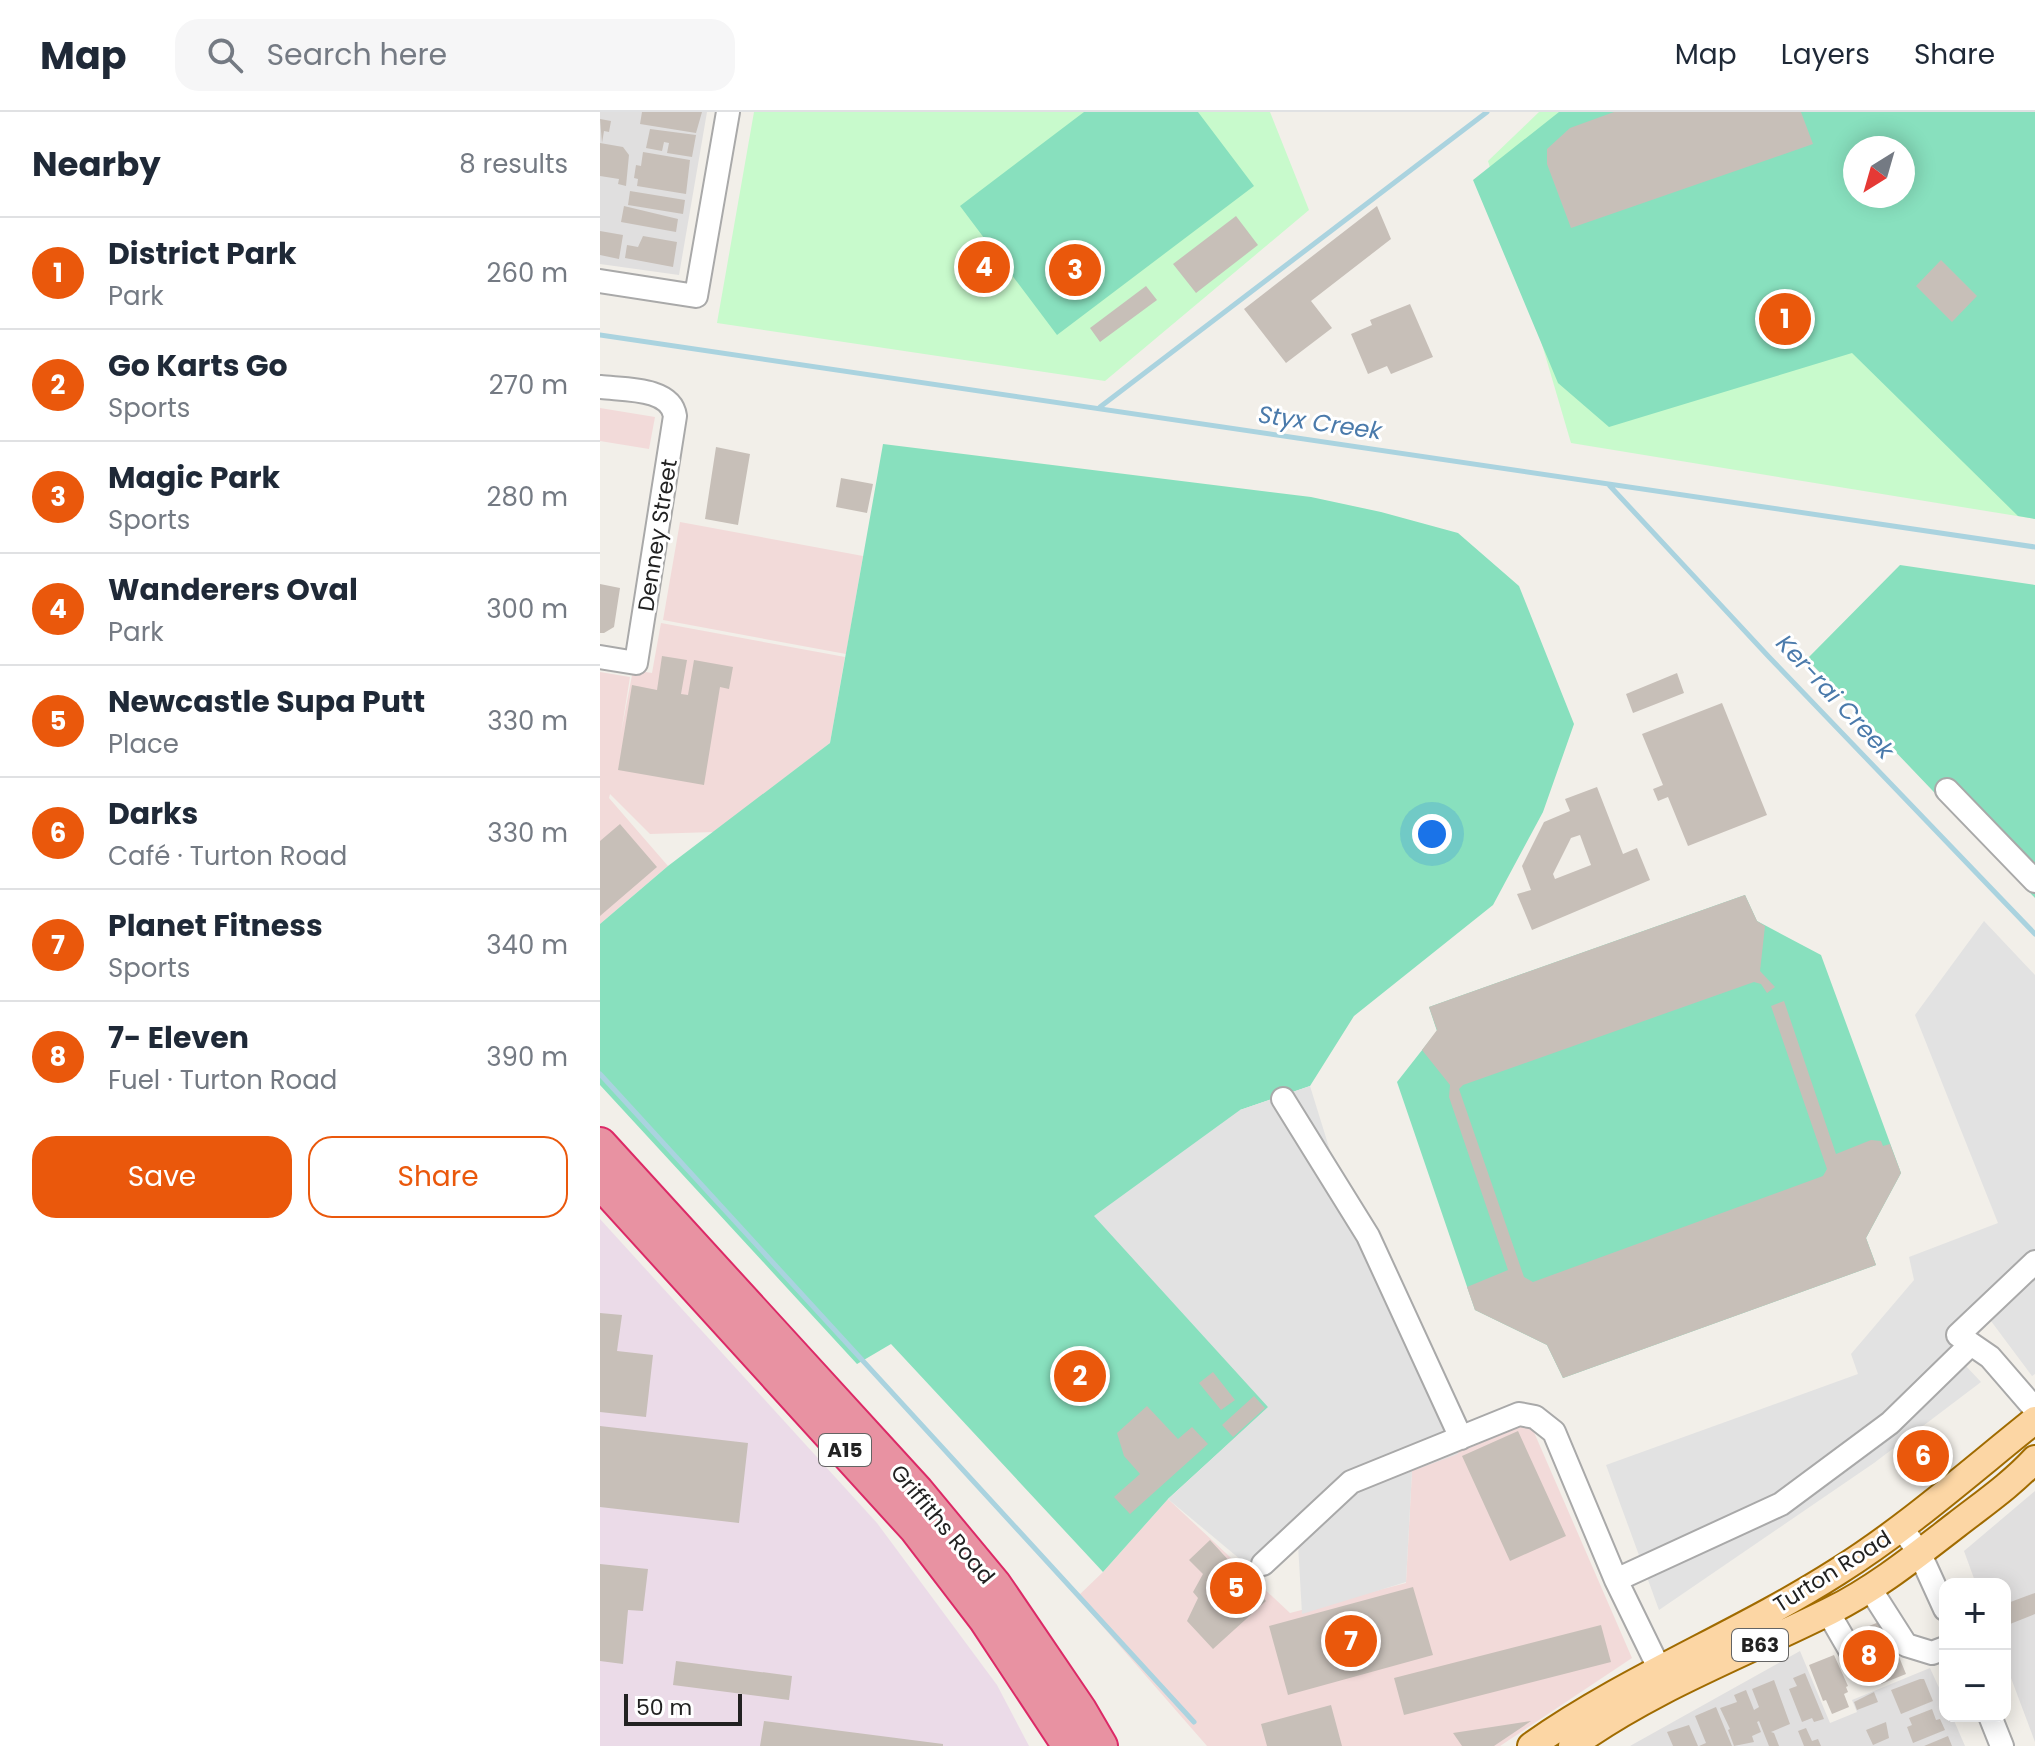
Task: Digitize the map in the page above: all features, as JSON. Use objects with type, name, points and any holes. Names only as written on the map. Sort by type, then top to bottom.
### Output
[{"type":"highway","name":"Griffiths Road","points":[[600,1144],[803,1386],[916,1529],[985,1619],[1069,1746]]},
{"type":"highway","name":"Griffiths Road","points":[[600,1182],[803,1386],[917,1491],[995,1585],[1101,1746]]},
{"type":"main road","name":"Turton Road","points":[[1531,1746],[1565,1722],[1659,1668],[1837,1572],[1901,1527],[2035,1420]]},
{"type":"main road","name":"Turton Road","points":[[1572,1746],[1596,1729],[1678,1685],[1828,1612],[1919,1552],[2033,1466]]},
{"type":"street","points":[[600,281],[696,296],[728,112]]},
{"type":"street","name":"Denney Street","points":[[600,387],[661,396],[673,406],[675,416],[636,663],[600,657]]},
{"type":"street","points":[[1947,790],[2035,881]]},
{"type":"street","points":[[1283,1099],[1368,1236],[1461,1438]]},
{"type":"street","points":[[2035,1262],[1958,1335],[1990,1357],[2035,1409]]},
{"type":"street","points":[[1616,1580],[1781,1504],[1890,1423],[1971,1344]]},
{"type":"street","points":[[1263,1564],[1351,1482],[1519,1414],[1535,1417],[1554,1432],[1616,1580],[1659,1668]]},
{"type":"street","points":[[1901,1527],[1919,1552],[1939,1596]]},
{"type":"street","points":[[1869,1587],[1901,1647],[1932,1653],[1940,1650]]},
{"type":"street","points":[[1828,1612],[1858,1664],[1871,1659]]},
{"type":"street","points":[[1992,1722],[2002,1746]]},
{"type":"shaded area","points":[[600,112],[707,112],[679,275],[600,264]]},
{"type":"shaded area","points":[[600,408],[655,417],[649,449],[600,441]]},
{"type":"shaded area","points":[[680,522],[863,556],[846,654],[663,620]]},
{"type":"shaded area","points":[[661,623],[845,657],[830,743],[714,832],[650,834],[610,794],[609,798],[668,866],[600,924],[600,672],[630,677],[621,733],[633,670],[652,673]]},
{"type":"shaded area","points":[[1984,921],[2035,975],[2035,1374],[2032,1376],[1985,1313],[1964,1364],[1981,1382],[1874,1463],[1659,1610],[1606,1465],[1858,1374],[1851,1354],[1914,1280],[1909,1257],[1998,1223],[1915,1015]]},
{"type":"shaded area","points":[[1310,1086],[1358,1241],[1458,1454],[1412,1471],[1406,1582],[1302,1614],[1298,1544],[1259,1575],[1168,1499],[1268,1407],[1094,1216],[1240,1110]]},
{"type":"shaded area","points":[[600,1219],[877,1523],[997,1685],[1029,1746],[600,1746]]},
{"type":"shaded area","points":[[1530,1423],[1632,1658],[1500,1746],[1207,1746],[1077,1597],[1168,1499],[1290,1613],[1406,1583],[1412,1471]]},
{"type":"shaded area","points":[[2035,1491],[2035,1742],[2011,1678],[2011,1578],[1974,1578],[1964,1551]]},
{"type":"shaded area","points":[[1800,1651],[1830,1723],[1857,1712],[1852,1700],[1930,1668],[1939,1688],[1939,1722],[1955,1722],[1965,1746],[1630,1746]]},
{"type":"green space","points":[[754,112],[1270,112],[1309,210],[1105,381],[717,323]]},
{"type":"green space","points":[[1084,112],[1198,112],[1254,186],[1057,335],[960,206]]},
{"type":"green space","points":[[1539,112],[2035,112],[2035,519],[1571,443],[1488,161]]},
{"type":"green space","points":[[1559,112],[2035,112],[2035,519],[2018,516],[1852,353],[1609,427],[1558,383],[1473,180]]},
{"type":"green space","points":[[883,444],[1311,497],[1458,533],[1519,586],[1574,724],[1543,812],[1493,905],[1354,1016],[1310,1086],[1240,1110],[1268,1408],[1168,1499],[1103,1572],[891,1344],[857,1364],[600,1085],[600,924],[668,866],[830,743]]},
{"type":"green space","points":[[1900,565],[2035,585],[2035,898],[1807,659]]},
{"type":"green space","points":[[1745,895],[1757,921],[1821,955],[1901,1173],[1866,1238],[1876,1265],[1563,1378],[1547,1345],[1475,1310],[1397,1082],[1437,1031],[1429,1007]]},
{"type":"building","points":[[642,112],[702,112],[696,133],[640,124]]},
{"type":"building","points":[[1614,112],[1801,112],[1813,144],[1571,228],[1547,164],[1547,149],[1570,128]]},
{"type":"building","points":[[600,119],[611,121],[609,132],[604,131],[602,143]]},
{"type":"building","points":[[650,129],[696,135],[692,157],[667,153],[669,143],[664,142],[662,151],[646,148]]},
{"type":"building","points":[[600,143],[623,147],[629,155],[626,186],[618,184],[619,179],[600,176]]},
{"type":"building","points":[[643,152],[690,160],[686,194],[637,186],[638,179],[634,178],[636,165],[641,166]]},
{"type":"building","points":[[630,191],[685,200],[683,214],[628,205]]},
{"type":"building","points":[[624,206],[678,219],[676,232],[621,222]]},
{"type":"building","points":[[1377,206],[1391,239],[1311,301],[1332,328],[1286,363],[1244,309]]},
{"type":"building","points":[[1236,216],[1258,245],[1196,293],[1173,264]]},
{"type":"building","points":[[600,231],[623,235],[619,259],[600,255]]},
{"type":"building","points":[[643,236],[677,242],[673,267],[625,258],[627,245],[638,247]]},
{"type":"building","points":[[1941,260],[1977,296],[1952,322],[1916,286]]},
{"type":"building","points":[[1146,286],[1157,300],[1100,342],[1090,328]]},
{"type":"building","points":[[1410,304],[1433,357],[1391,374],[1387,366],[1368,374],[1351,334],[1372,325],[1370,320]]},
{"type":"building","points":[[716,447],[750,454],[738,525],[705,519]]},
{"type":"building","points":[[841,478],[873,484],[867,513],[836,507]]},
{"type":"building","points":[[600,584],[620,588],[614,627],[604,633],[600,633]]},
{"type":"building","points":[[662,656],[687,660],[681,694],[688,695],[694,660],[733,667],[729,689],[720,687],[704,785],[618,770],[632,685],[657,690]]},
{"type":"building","points":[[1677,673],[1684,693],[1633,713],[1626,694]]},
{"type":"building","points":[[1722,703],[1767,815],[1688,846],[1668,797],[1658,801],[1653,789],[1663,785],[1642,734]]},
{"type":"building","points":[[1597,787],[1623,854],[1637,848],[1650,880],[1532,930],[1517,894],[1531,890],[1522,866],[1544,822],[1570,811],[1565,799]],"holes":[[[1580,835],[1591,865],[1555,879],[1553,874],[1571,838]]]},
{"type":"building","points":[[620,824],[657,867],[600,916],[600,841]]},
{"type":"building","points":[[1745,895],[1757,921],[1765,926],[1760,971],[1775,987],[1767,993],[1761,984],[1754,982],[1459,1089],[1524,1277],[1533,1282],[1823,1176],[1827,1169],[1771,1006],[1784,1001],[1836,1154],[1871,1140],[1881,1141],[1883,1146],[1890,1144],[1901,1173],[1866,1238],[1876,1265],[1563,1378],[1547,1345],[1475,1310],[1467,1287],[1508,1270],[1449,1097],[1450,1085],[1422,1050],[1437,1030],[1429,1007]]},
{"type":"building","points":[[600,1313],[622,1315],[617,1351],[653,1355],[646,1417],[600,1412]]},
{"type":"building","points":[[1213,1372],[1235,1400],[1221,1410],[1199,1383]]},
{"type":"building","points":[[1254,1396],[1265,1408],[1233,1437],[1222,1425]]},
{"type":"building","points":[[1147,1406],[1178,1439],[1192,1427],[1208,1444],[1130,1514],[1114,1497],[1140,1474],[1124,1456],[1117,1433]]},
{"type":"building","points":[[600,1426],[748,1443],[739,1523],[600,1507]]},
{"type":"building","points":[[1518,1431],[1566,1536],[1510,1561],[1462,1456]]},
{"type":"building","points":[[1210,1540],[1266,1601],[1213,1649],[1187,1621],[1198,1598],[1193,1592],[1203,1574],[1189,1560]]},
{"type":"building","points":[[600,1564],[648,1569],[643,1611],[628,1610],[623,1664],[600,1661]]},
{"type":"building","points":[[1413,1587],[1433,1655],[1288,1695],[1269,1626]]},
{"type":"building","points":[[2035,1593],[2035,1614],[2011,1624],[2011,1602]]},
{"type":"building","points":[[1884,1620],[1906,1674],[1881,1684],[1859,1630]]},
{"type":"building","points":[[1601,1625],[1611,1662],[1404,1715],[1394,1678]]},
{"type":"building","points":[[1834,1655],[1848,1686],[1848,1692],[1844,1694],[1849,1707],[1832,1714],[1826,1700],[1823,1701],[1809,1665]]},
{"type":"building","points":[[676,1661],[792,1676],[789,1700],[673,1685]]},
{"type":"building","points":[[1805,1673],[1824,1719],[1814,1722],[1812,1718],[1802,1722],[1789,1689],[1797,1686],[1793,1678]]},
{"type":"building","points":[[1924,1679],[1933,1701],[1901,1714],[1891,1690]]},
{"type":"building","points":[[1774,1680],[1790,1724],[1771,1732],[1779,1746],[1769,1746],[1759,1721],[1761,1732],[1752,1736],[1754,1742],[1734,1746],[1720,1708],[1737,1702],[1734,1695],[1746,1690],[1754,1710],[1759,1707],[1752,1689]]},
{"type":"building","points":[[1874,1692],[1878,1702],[1857,1710],[1854,1702]]},
{"type":"building","points":[[1331,1705],[1342,1746],[1267,1746],[1261,1724]]},
{"type":"building","points":[[1716,1707],[1732,1746],[1699,1746],[1706,1743],[1695,1716]]},
{"type":"building","points":[[1932,1709],[1945,1730],[1913,1743],[1907,1727],[1912,1725],[1909,1718]]},
{"type":"building","points":[[764,1721],[943,1744],[943,1746],[760,1746]]},
{"type":"building","points":[[1531,1721],[1494,1746],[1462,1746],[1453,1733]]},
{"type":"building","points":[[1886,1722],[1889,1738],[1873,1745],[1866,1730]]},
{"type":"building","points":[[1689,1725],[1698,1746],[1673,1746],[1667,1732]]},
{"type":"building","points":[[1806,1728],[1812,1741],[1818,1739],[1821,1746],[1804,1746],[1798,1731]]},
{"type":"building","points":[[1948,1736],[1952,1746],[1924,1746]]},
{"type":"waterway","points":[[1100,407],[1487,112]]},
{"type":"waterway","name":"Styx Creek","points":[[600,335],[2035,547]]},
{"type":"waterway","name":"Ker-rai Creek","points":[[1609,485],[2035,934]]},
{"type":"waterway","points":[[600,1074],[1194,1722]]},
{"type":"tunnel","points":[[1871,1659],[1896,1649]]},
{"type":"place","name":"Wanderers Oval","points":[[984,267]]},
{"type":"place","name":"Magic Park","points":[[1075,270]]},
{"type":"place","name":"District Park","points":[[1785,319]]},
{"type":"place","name":"Go Karts Go","points":[[1080,1376]]},
{"type":"place","name":"Darks","points":[[1923,1456]]},
{"type":"place","name":"Newcastle Supa Putt","points":[[1236,1588]]},
{"type":"place","name":"Planet Fitness","points":[[1351,1641]]},
{"type":"place","name":"7- Eleven","points":[[1869,1656]]}]
